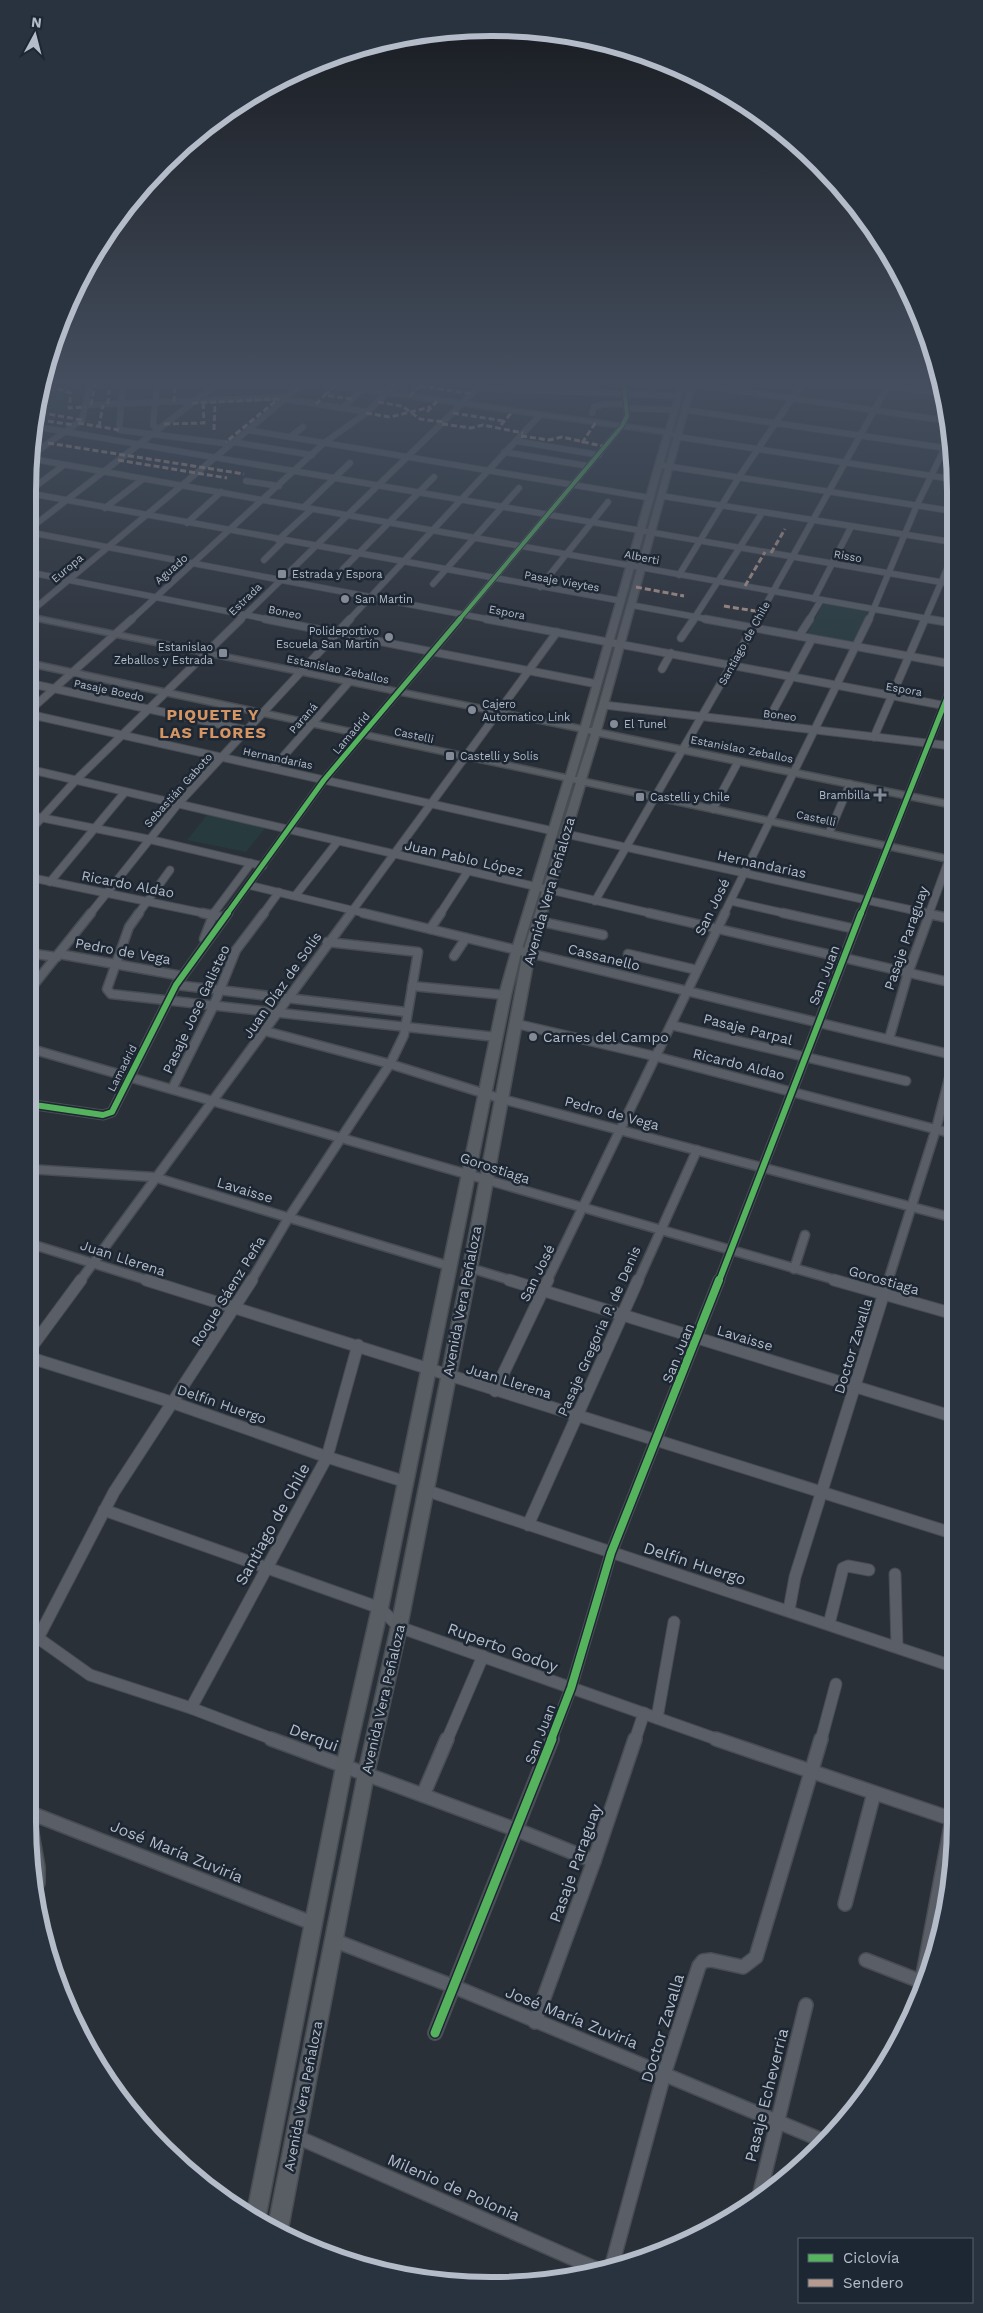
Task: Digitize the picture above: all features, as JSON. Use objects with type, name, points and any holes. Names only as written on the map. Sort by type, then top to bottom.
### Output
[{"type":"main road","name":"Avenida Vera Peñaloza","points":[[560,833],[569,778],[653,492]]},
{"type":"main road","name":"Avenida Vera Peñaloza","points":[[258,2212],[312,1923],[344,1767],[380,1608],[427,1370],[505,995],[523,950],[560,833],[581,780],[604,705],[663,492]]},
{"type":"main road","name":"Estanislao Zeballos","points":[[36,617],[947,804]]},
{"type":"main road","name":"Castelli","points":[[36,665],[947,859]]},
{"type":"main road","name":"Avenida Vera Peñaloza","points":[[279,2224],[333,1940],[366,1774],[399,1627],[517,1024],[523,950],[538,921],[542,889]]},
{"type":"street","points":[[36,524],[77,492]]},
{"type":"street","points":[[105,508],[125,492]]},
{"type":"street","name":"Europa","points":[[36,608],[174,492]]},
{"type":"street","points":[[187,523],[221,492]]},
{"type":"street","name":"Alberti","points":[[221,492],[947,622]]},
{"type":"street","name":"Aguado","points":[[36,706],[154,596],[273,492]]},
{"type":"street","points":[[304,507],[320,492]]},
{"type":"street","name":"Estrada","points":[[36,824],[76,780],[370,492]]},
{"type":"street","points":[[343,568],[419,492],[642,531]]},
{"type":"street","name":"Sebastián Gaboto","points":[[36,982],[148,839],[178,804],[468,492]]},
{"type":"street","points":[[433,584],[515,492]]},
{"type":"street","name":"Lamadrid","points":[[36,1105],[108,1114],[166,1001],[223,917],[324,780],[563,492]]},
{"type":"street","points":[[616,492],[651,498]]},
{"type":"street","points":[[679,574],[701,542],[730,492]]},
{"type":"street","name":"Santiago de Chile","points":[[595,901],[732,665],[827,492]]},
{"type":"street","points":[[834,492],[947,510]]},
{"type":"street","name":"San José","points":[[494,1391],[544,1291],[654,1056],[671,1025],[874,609],[924,492]]},
{"type":"street","name":"Pasaje Vieytes","points":[[36,494],[622,601]]},
{"type":"street","points":[[662,496],[947,541]]},
{"type":"street","points":[[540,587],[608,502]]},
{"type":"street","points":[[264,560],[312,509]]},
{"type":"street","points":[[681,638],[762,513]]},
{"type":"street","points":[[814,599],[851,526]]},
{"type":"street","name":"Risso","points":[[642,531],[947,583]]},
{"type":"street","name":"Espora","points":[[36,532],[947,707]]},
{"type":"street","points":[[874,737],[947,570]]},
{"type":"street","name":"Boneo","points":[[36,574],[597,684]]},
{"type":"street","points":[[799,636],[821,600]]},
{"type":"street","points":[[631,605],[947,663]]},
{"type":"street","name":"Juan Díaz de Solís","points":[[36,1341],[154,1177],[213,1100],[327,942],[557,632]]},
{"type":"street","points":[[766,724],[812,639]]},
{"type":"street","points":[[662,669],[671,653]]},
{"type":"street","name":"Paraná","points":[[272,768],[349,682]]},
{"type":"street","name":"Pasaje Boedo","points":[[36,685],[246,730]]},
{"type":"street","name":"Boneo","points":[[604,705],[947,745]]},
{"type":"street","name":"San Juan","points":[[435,2033],[517,1830],[571,1688],[612,1553],[655,1440],[731,1251],[907,795],[929,743],[947,709]]},
{"type":"street","name":"Hernandarias","points":[[36,715],[429,804],[947,918]]},
{"type":"street","points":[[713,809],[738,762]]},
{"type":"street","name":"Juan Pablo López","points":[[36,771],[288,831],[947,982]]},
{"type":"street","points":[[829,833],[850,784]]},
{"type":"street","points":[[50,882],[125,792]]},
{"type":"street","points":[[36,817],[148,839],[262,866]]},
{"type":"street","points":[[295,896],[338,841]]},
{"type":"street","name":"Lamadrid","points":[[201,949],[212,915],[251,863]]},
{"type":"street","points":[[170,870],[129,927],[107,989],[111,994],[496,1038]]},
{"type":"street","name":"Pasaje Paraguay","points":[[889,1039],[908,973],[947,870]]},
{"type":"street","points":[[430,929],[468,871]]},
{"type":"street","name":"Ricardo Aldao","points":[[36,879],[223,917]]},
{"type":"street","name":"Cassanello","points":[[248,885],[947,1054]]},
{"type":"street","name":"Pasaje Jose Galisteo","points":[[172,1089],[220,991],[236,950],[279,892]]},
{"type":"street","points":[[731,901],[855,929]]},
{"type":"street","points":[[538,921],[602,936]]},
{"type":"street","points":[[454,956],[466,938]]},
{"type":"street","name":"Roque Sáenz Peña","points":[[36,1632],[104,1510],[171,1402],[235,1309],[289,1217],[390,1064],[404,1035],[406,1012],[418,952],[327,942]]},
{"type":"street","name":"Pedro de Vega","points":[[36,954],[117,964],[182,976]]},
{"type":"street","points":[[628,954],[697,970]]},
{"type":"street","points":[[176,985],[406,1012]]},
{"type":"street","points":[[412,986],[505,995]]},
{"type":"street","name":"Ricardo Aldao","points":[[517,1024],[654,1056],[947,1132]]},
{"type":"street","name":"Pasaje Parpal","points":[[671,1025],[906,1081]]},
{"type":"street","name":"Pedro de Vega","points":[[264,1031],[390,1064],[485,1092],[502,1099],[947,1216]]},
{"type":"street","name":"Gorostiaga","points":[[36,1050],[341,1136],[582,1209],[947,1312]]},
{"type":"street","name":"Doctor Zavalla","points":[[789,1610],[795,1577],[823,1494],[910,1207],[936,1129],[947,1086]]},
{"type":"street","name":"Pasaje Gregoria P. de Denis","points":[[528,1525],[697,1150]]},
{"type":"street","name":"Lavaisse","points":[[36,1170],[154,1177],[449,1266]]},
{"type":"street","points":[[794,1269],[805,1235]]},
{"type":"street","name":"Juan Llerena","points":[[36,1245],[235,1309],[358,1345],[427,1370],[947,1532]]},
{"type":"street","name":"Lavaisse","points":[[470,1268],[947,1415]]},
{"type":"street","name":"Santiago de Chile","points":[[190,1708],[327,1457],[358,1345]]},
{"type":"street","name":"Delfín Huergo","points":[[36,1360],[171,1402],[327,1457],[406,1482]]},
{"type":"street","name":"Delfín Huergo","points":[[425,1490],[947,1664]]},
{"type":"street","name":"Ruperto Godoy","points":[[104,1510],[380,1608],[399,1627],[812,1773],[947,1818]]},
{"type":"street","points":[[829,1624],[843,1568],[848,1566],[869,1570]]},
{"type":"street","points":[[895,1574],[897,1647]]},
{"type":"street","points":[[657,1718],[674,1622]]},
{"type":"street","name":"Derqui","points":[[36,1639],[90,1675],[190,1708],[517,1830],[594,1861]]},
{"type":"street","points":[[424,1795],[484,1656]]},
{"type":"street","name":"Doctor Zavalla","points":[[613,2260],[664,2074],[699,1966],[703,1961],[709,1959],[738,1969],[749,1966],[756,1957],[812,1773],[836,1684]]},
{"type":"street","name":"Pasaje Paraguay","points":[[535,2022],[594,1861],[644,1713]]},
{"type":"street","points":[[846,1904],[874,1793]]},
{"type":"street","name":"José María Zuviría","points":[[36,1815],[69,1826],[312,1923]]},
{"type":"street","points":[[935,1922],[943,1878]]},
{"type":"street","name":"José María Zuviría","points":[[333,1940],[455,1987],[818,2138]]},
{"type":"street","points":[[866,1960],[918,1980]]},
{"type":"street","name":"Pasaje Echeverria","points":[[761,2188],[806,2005]]},
{"type":"street","name":"Milenio de Polonia","points":[[295,2136],[589,2266]]},
{"type":"green space","points":[[824,602],[870,610],[852,644],[806,636]]},
{"type":"green space","points":[[208,814],[267,826],[246,852],[187,840]]},
{"type":"marked path","points":[[771,553],[785,529]]},
{"type":"marked path","points":[[745,586],[765,552]]},
{"type":"marked path","points":[[636,587],[684,596]]},
{"type":"marked path","points":[[724,606],[761,612]]},
{"type":"cycle path","points":[[36,1105],[103,1115],[112,1112],[176,985],[324,780],[566,492]]},
{"type":"cycle path","points":[[435,2033],[517,1830],[571,1688],[611,1553],[731,1251],[843,958],[947,698]]},
{"type":"place","name":"Estrada y Espora","points":[[282,574]]},
{"type":"place","name":"San Martin","points":[[345,599]]},
{"type":"place","name":"Polideportivo Escuela San Martín","points":[[389,637]]},
{"type":"place","name":"Estanislao Zeballos y Estrada","points":[[223,653]]},
{"type":"place","name":"Cajero Automatico Link","points":[[472,710]]},
{"type":"place","name":"El Tunel","points":[[614,724]]},
{"type":"place","name":"Castelli y Solís","points":[[450,756]]},
{"type":"place","name":"Brambilla","points":[[880,795]]},
{"type":"place","name":"Castelli y Chile","points":[[640,797]]},
{"type":"place","name":"Carnes del Campo","points":[[533,1037]]},
{"type":"district","name":"PIQUETE Y LAS FLORES","points":[[213,723]]}]
